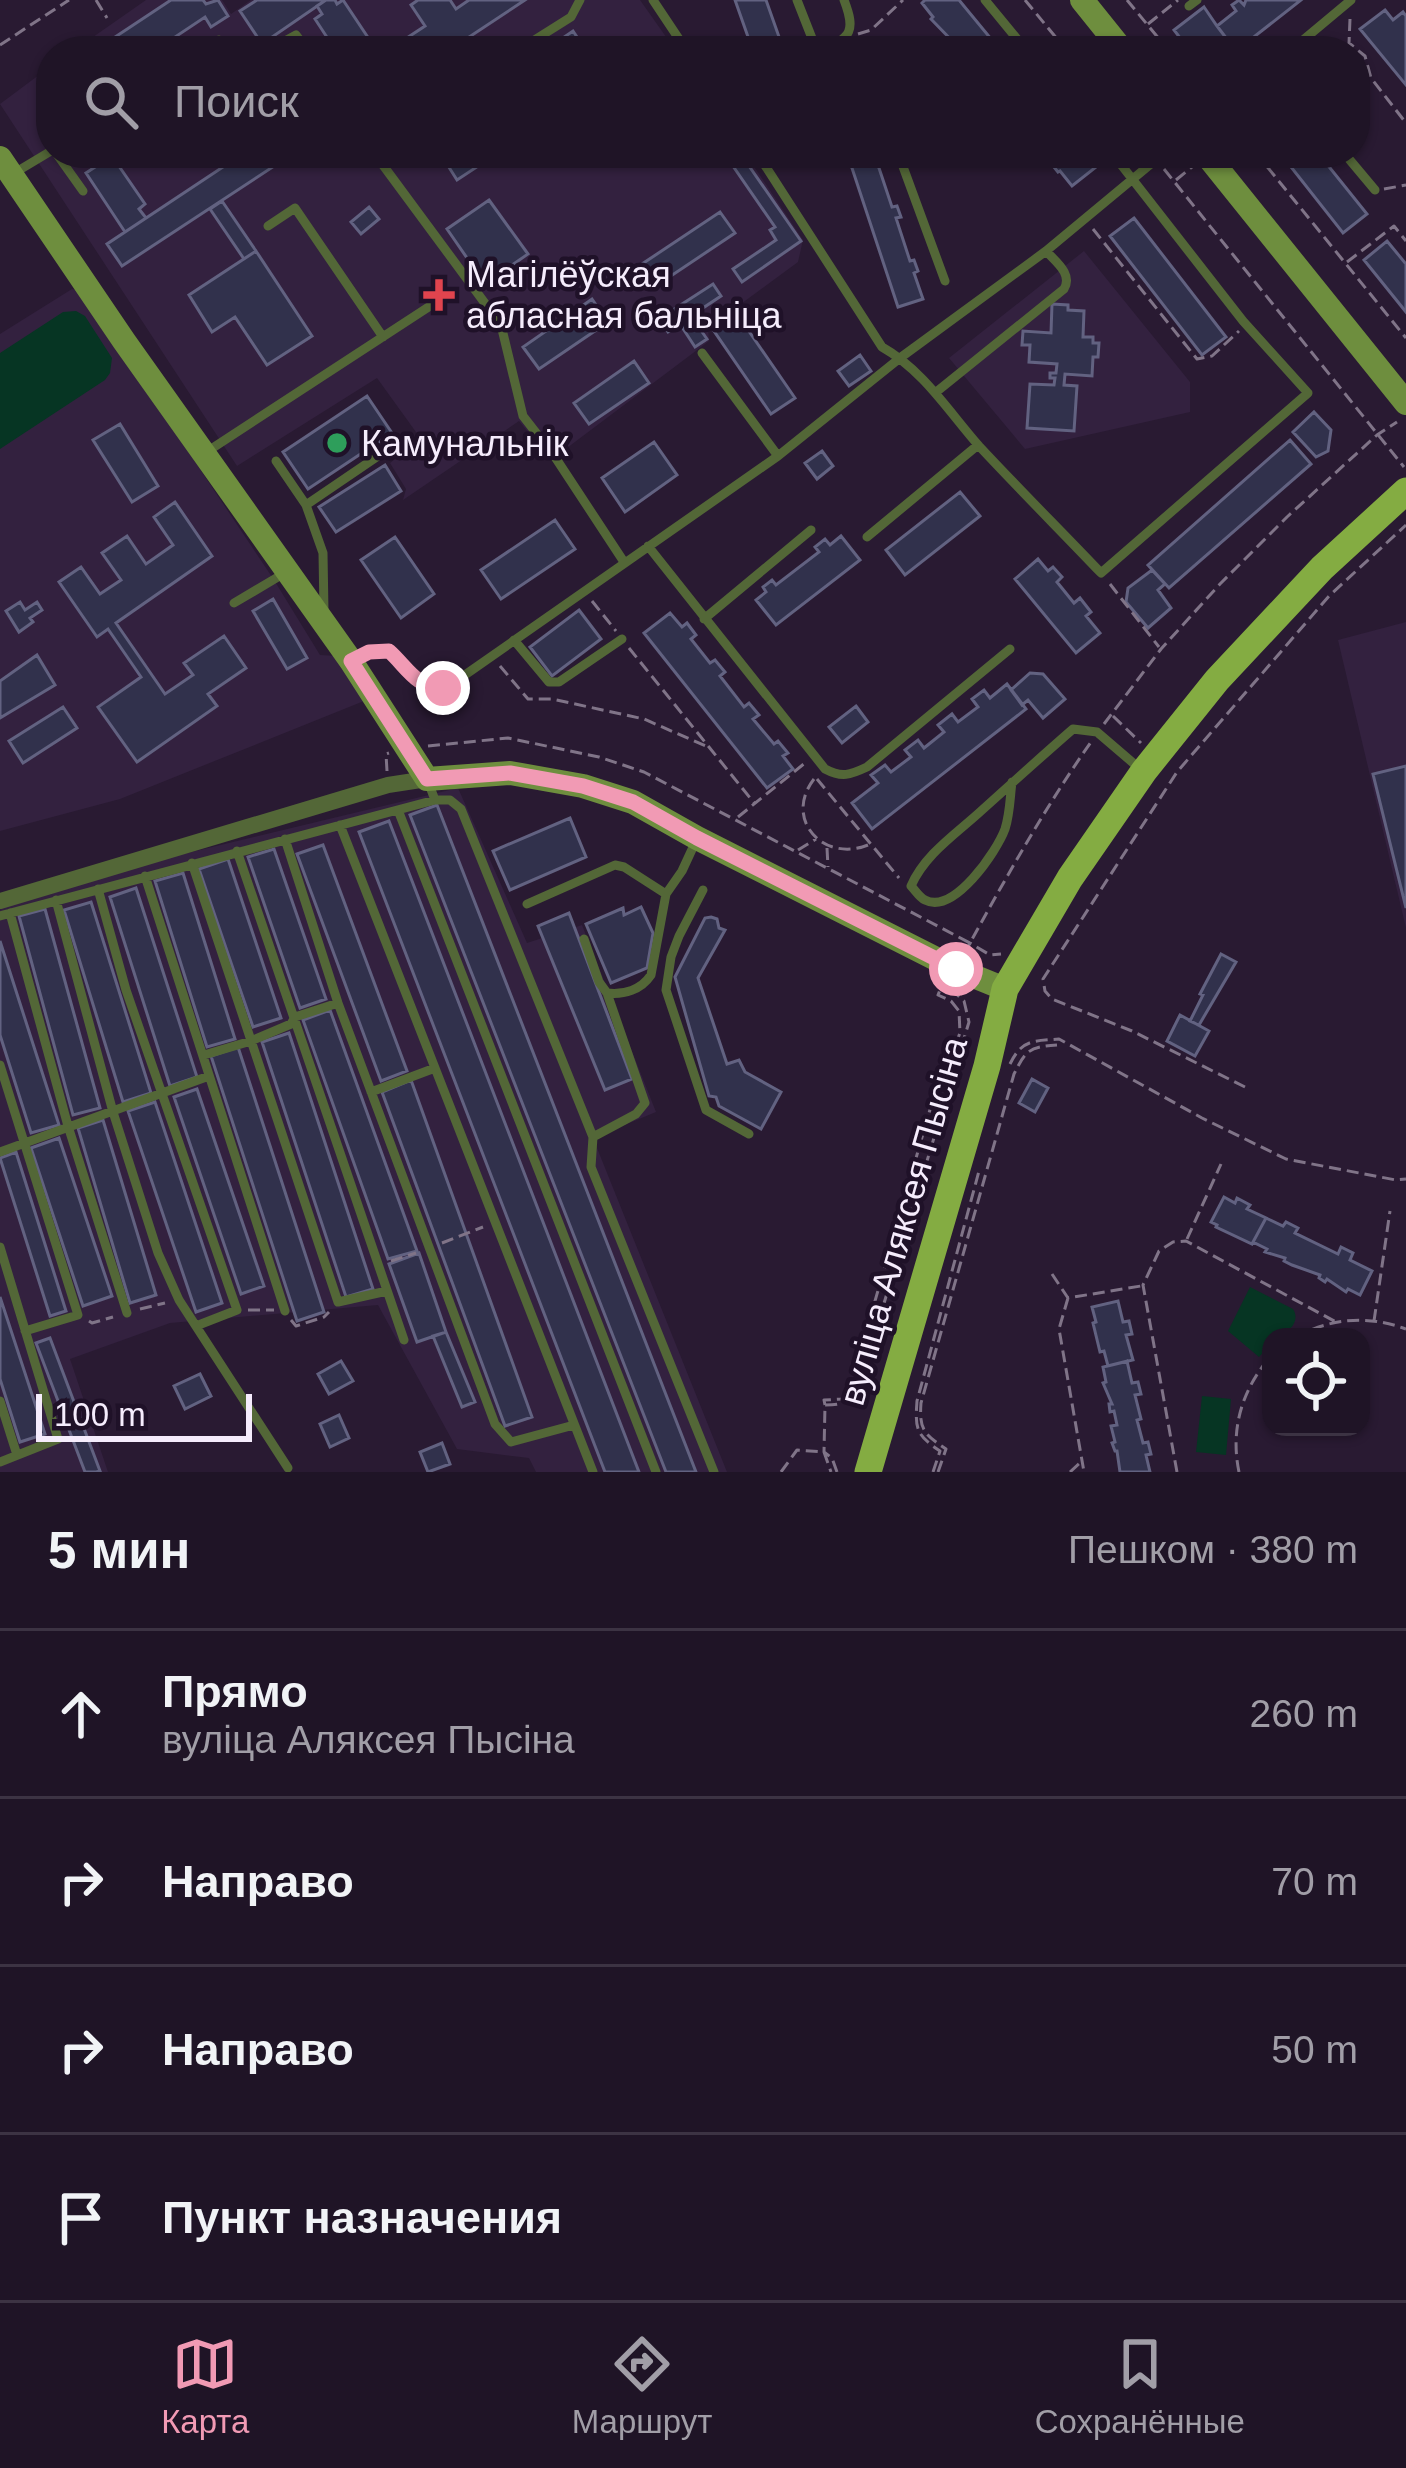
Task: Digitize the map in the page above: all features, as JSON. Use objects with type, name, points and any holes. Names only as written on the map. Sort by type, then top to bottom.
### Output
[{"type":"main road","points":[[1082,0],[1111,36]]},
{"type":"main road","points":[[6,167],[351,661],[431,790],[510,773],[583,786],[633,802],[956,969],[1005,989]]},
{"type":"main road","points":[[1216,168],[1402,412]]},
{"type":"main road","name":"вуліца Аляксея Пысіна","points":[[868,1472],[987,1066],[1005,989],[1070,878],[1152,760],[1217,680],[1405,479]]},
{"type":"street","points":[[4,910],[388,785],[431,790]]},
{"type":"lane","points":[[541,36],[571,17],[580,0]]},
{"type":"lane","points":[[653,0],[676,36]]},
{"type":"lane","points":[[796,0],[813,36]]},
{"type":"lane","points":[[844,0],[849,34]]},
{"type":"lane","points":[[985,0],[1015,36]]},
{"type":"lane","points":[[1307,36],[1351,0]]},
{"type":"lane","points":[[6,167],[36,158]]},
{"type":"lane","points":[[66,168],[82,190]]},
{"type":"lane","points":[[385,168],[501,325],[523,416],[624,562]]},
{"type":"lane","points":[[767,168],[882,347],[935,393],[978,445],[1101,573],[1308,393],[1243,321],[1125,168]]},
{"type":"lane","points":[[904,168],[945,281]]},
{"type":"lane","points":[[351,661],[369,652],[389,651],[411,676],[429,688],[443,688],[778,456],[900,358],[1046,251],[1145,168]]},
{"type":"lane","points":[[1357,168],[1375,190]]},
{"type":"lane","points":[[268,226],[295,208],[383,337]]},
{"type":"lane","points":[[935,393],[1064,290],[1067,276],[1046,251]]},
{"type":"lane","points":[[203,454],[450,292]]},
{"type":"lane","points":[[702,353],[778,456]]},
{"type":"lane","points":[[306,505],[403,439]]},
{"type":"lane","points":[[867,537],[978,445]]},
{"type":"lane","points":[[276,461],[306,505],[324,562],[324,625]]},
{"type":"lane","points":[[704,619],[811,530]]},
{"type":"lane","points":[[648,545],[814,756],[839,776],[867,767],[1010,649]]},
{"type":"lane","points":[[234,604],[287,571]]},
{"type":"lane","points":[[514,640],[549,682],[560,682],[622,639]]},
{"type":"lane","points":[[1012,782],[1007,824],[994,852],[954,895],[939,902],[926,901],[911,886],[918,870],[941,846],[1012,782],[1073,729],[1097,732],[1152,760]]},
{"type":"lane","points":[[127,1313],[4,910],[398,810],[431,790],[461,809],[593,1137],[591,1167],[714,1472]]},
{"type":"lane","points":[[398,810],[656,1472]]},
{"type":"lane","points":[[340,825],[593,1472]]},
{"type":"lane","points":[[607,993],[620,994],[645,984],[651,975],[666,895],[697,838]]},
{"type":"lane","points":[[285,839],[338,1003],[495,1424],[511,1442],[574,1425]]},
{"type":"lane","points":[[237,851],[404,1340]]},
{"type":"lane","points":[[192,863],[338,1302],[387,1292]]},
{"type":"lane","points":[[527,904],[615,865],[666,895]]},
{"type":"lane","points":[[145,876],[285,1311]]},
{"type":"lane","points":[[98,889],[126,991],[236,1310],[196,1326]]},
{"type":"lane","points":[[703,890],[679,935],[666,990],[706,1110],[749,1134]]},
{"type":"lane","points":[[56,900],[113,1112],[158,1252],[179,1300],[288,1468]]},
{"type":"lane","points":[[584,939],[644,1103],[637,1114],[593,1137]]},
{"type":"lane","points":[[204,1055],[338,1003]]},
{"type":"lane","points":[[0,1065],[79,1315],[25,1331]]},
{"type":"lane","points":[[371,1092],[435,1068]]},
{"type":"lane","points":[[0,1152],[208,1076]]},
{"type":"lane","points":[[0,1247],[58,1439],[0,1462]]},
{"type":"lane","points":[[0,1401],[17,1455]]},
{"type":"path","points":[[0,45],[69,0]]},
{"type":"path","points":[[95,0],[107,18]]},
{"type":"path","points":[[849,34],[871,30],[903,0]]},
{"type":"path","points":[[1025,0],[1055,36]]},
{"type":"path","points":[[1127,0],[1156,36]]},
{"type":"path","points":[[1147,25],[1178,0]]},
{"type":"path","points":[[1349,36],[1350,22]]},
{"type":"path","points":[[1370,74],[1406,123]]},
{"type":"path","points":[[1169,168],[1377,435],[1405,479]]},
{"type":"path","points":[[1268,168],[1406,338]]},
{"type":"path","points":[[1375,190],[1406,185]]},
{"type":"path","points":[[1085,218],[1197,359],[1213,356],[1238,334],[1243,321]]},
{"type":"path","points":[[1345,263],[1394,226],[1406,241]]},
{"type":"path","points":[[970,943],[1050,802],[1161,650],[1287,517],[1402,412]]},
{"type":"path","points":[[1245,1087],[1052,999],[1043,979],[1177,772],[1329,596],[1406,525]]},
{"type":"path","points":[[1101,573],[1161,650]]},
{"type":"path","points":[[583,591],[754,803]]},
{"type":"path","points":[[492,656],[528,699],[552,699],[644,719],[710,748]]},
{"type":"path","points":[[1111,715],[1152,760],[1177,772]]},
{"type":"path","points":[[406,748],[508,738],[598,757],[644,772],[990,955],[1011,945]]},
{"type":"path","points":[[736,819],[814,756]]},
{"type":"path","points":[[871,844],[854,850],[827,846],[817,838],[804,817],[803,805],[815,777],[871,844],[898,877],[911,886]]},
{"type":"path","points":[[796,851],[817,838]]},
{"type":"path","points":[[827,846],[828,867]]},
{"type":"path","points":[[1041,962],[1049,967]]},
{"type":"path","points":[[948,989],[951,980]]},
{"type":"path","points":[[824,1452],[824,1400],[843,1399],[850,1388],[931,1106],[960,1033],[959,1011],[938,995],[942,985],[964,1001],[969,1022],[960,1059],[859,1387],[852,1400],[840,1406],[825,1405]]},
{"type":"path","points":[[1006,1072],[1017,1049],[1032,1041],[1059,1039],[1286,1159],[1406,1179]]},
{"type":"path","points":[[935,1472],[946,1449],[928,1437],[920,1423],[921,1402],[1014,1074],[1024,1054],[1057,1045]]},
{"type":"path","points":[[935,1472],[940,1451],[915,1426],[917,1401],[988,1138]]},
{"type":"path","points":[[1186,1241],[1221,1164]]},
{"type":"path","points":[[1374,1321],[1390,1211]]},
{"type":"path","points":[[1178,1472],[1143,1285],[1159,1251],[1186,1241],[1336,1322]]},
{"type":"path","points":[[1052,1274],[1068,1298],[1059,1329],[1084,1472]]},
{"type":"path","points":[[1068,1298],[1143,1285]]},
{"type":"path","points":[[1313,1328],[1374,1321],[1406,1329]]},
{"type":"path","points":[[1240,1472],[1239,1414],[1262,1368]]},
{"type":"path","points":[[781,1472],[796,1450],[824,1452],[832,1458],[834,1472]]},
{"type":"path","points":[[1070,1472],[1082,1461]]},
{"type":"shaded area","points":[[146,0],[222,0],[231,14],[251,0],[640,0],[665,36],[94,36]]},
{"type":"shaded area","name":"Магілёўская абласная бальніца","points":[[36,77],[36,159],[0,104]]},
{"type":"shaded area","name":"Магілёўская абласная бальніца","points":[[42,168],[755,168],[803,240],[798,262],[708,328],[709,341],[551,460],[519,421],[403,500],[406,489],[390,463],[421,439],[377,378],[237,466]]},
{"type":"shaded area","points":[[1084,251],[1190,382],[1190,412],[1025,449],[949,358]]},
{"type":"shaded area","points":[[72,289],[81,291],[320,655],[337,656],[364,701],[120,799],[0,831],[0,334]]},
{"type":"shaded area","points":[[1406,622],[1406,928],[1338,640]]},
{"type":"shaded area","points":[[458,788],[527,943],[582,925],[656,1112],[593,1138],[727,1472],[536,1472],[529,1458],[457,1449],[378,1305],[170,1323],[70,1359],[108,1472],[0,1472],[0,898]]},
{"type":"green space","points":[[63,312],[85,316],[112,358],[110,373],[0,449],[0,353]]},
{"type":"green space","points":[[1250,1287],[1295,1314],[1291,1328],[1262,1328],[1259,1357],[1228,1331]]},
{"type":"green space","points":[[1202,1396],[1231,1399],[1226,1455],[1196,1452]]},
{"type":"building","points":[[171,0],[203,0],[206,4],[218,0],[228,16],[211,27],[205,17],[176,36],[117,36]]},
{"type":"building","points":[[257,0],[326,0],[274,36],[257,36],[240,11]]},
{"type":"building","points":[[326,0],[337,4],[343,0],[367,36],[326,36],[315,19],[322,14],[317,6]]},
{"type":"building","points":[[418,0],[450,0],[456,9],[469,0],[525,0],[471,36],[410,36],[425,26],[411,5]]},
{"type":"building","points":[[735,0],[766,0],[779,36],[748,36]]},
{"type":"building","points":[[959,0],[989,36],[947,36],[922,3]]},
{"type":"building","points":[[1239,0],[1244,5],[1246,0],[1301,0],[1255,36],[1225,36],[1217,26],[1236,11],[1232,5]]},
{"type":"building","points":[[1204,7],[1225,36],[1179,36],[1174,30]]},
{"type":"building","points":[[1385,10],[1393,20],[1403,12],[1406,85],[1370,36],[1360,29]]},
{"type":"building","points":[[94,168],[120,168],[145,204],[139,209],[146,218],[125,232],[86,173]]},
{"type":"building","points":[[221,168],[271,168],[122,266],[107,244]]},
{"type":"building","points":[[449,168],[475,168],[457,180]]},
{"type":"building","points":[[734,168],[750,168],[801,241],[742,282],[733,269],[776,240],[770,230],[775,227]]},
{"type":"building","points":[[852,168],[879,168],[892,207],[897,206],[901,217],[896,218],[918,271],[914,273],[923,299],[898,307]]},
{"type":"building","points":[[1055,168],[1095,168],[1072,186]]},
{"type":"building","points":[[1292,168],[1330,168],[1367,214],[1343,233]]},
{"type":"building","points":[[489,200],[528,254],[485,284],[447,229]]},
{"type":"building","points":[[222,201],[256,251],[244,259],[210,209]]},
{"type":"building","points":[[369,207],[379,219],[361,234],[351,222]]},
{"type":"building","points":[[720,212],[735,233],[653,288],[639,266]]},
{"type":"building","points":[[1134,218],[1226,337],[1202,355],[1110,236]]},
{"type":"building","points":[[1387,241],[1406,264],[1406,312],[1364,260]]},
{"type":"building","points":[[256,251],[312,336],[267,365],[235,317],[212,332],[189,295]]},
{"type":"building","points":[[713,284],[721,296],[691,316],[707,339],[695,347],[680,324],[668,332],[659,319]]},
{"type":"building","points":[[592,299],[608,322],[539,369],[523,347]]},
{"type":"building","points":[[1052,304],[1084,311],[1083,337],[1099,343],[1092,376],[1065,374],[1064,385],[1077,386],[1074,431],[1027,428],[1030,384],[1054,385],[1050,373],[1056,373],[1057,364],[1029,362],[1030,345],[1022,345],[1023,331],[1051,333]]},
{"type":"building","points":[[737,314],[795,398],[771,414],[714,331]]},
{"type":"building","points":[[860,355],[871,371],[849,386],[838,371]]},
{"type":"building","points":[[634,361],[649,383],[589,424],[574,403]]},
{"type":"building","name":"Камунальнік","points":[[367,396],[392,433],[308,489],[283,452]]},
{"type":"building","points":[[1314,412],[1331,430],[1328,451],[1316,457],[1293,432]]},
{"type":"building","points":[[120,424],[158,486],[132,502],[93,440]]},
{"type":"building","points":[[1290,440],[1311,464],[1169,588],[1148,565]]},
{"type":"building","points":[[654,442],[677,475],[625,512],[602,478]]},
{"type":"building","points":[[822,451],[833,466],[817,479],[805,463]]},
{"type":"building","points":[[385,465],[401,491],[336,532],[319,507]]},
{"type":"building","points":[[960,492],[980,516],[905,575],[886,550]]},
{"type":"building","points":[[175,502],[212,556],[116,623],[165,694],[193,675],[184,663],[224,636],[246,668],[208,694],[217,706],[137,762],[98,707],[141,677],[108,629],[97,637],[59,582],[81,567],[100,594],[121,580],[102,553],[127,536],[146,564],[173,545],[154,517]]},
{"type":"building","points":[[555,520],[575,549],[501,599],[481,570]]},
{"type":"building","points":[[841,536],[860,560],[776,625],[756,600],[766,592],[763,587],[772,580],[776,585],[819,552],[815,547],[825,539],[830,545]]},
{"type":"building","points":[[395,537],[434,594],[401,618],[361,560]]},
{"type":"building","points":[[1038,559],[1062,577],[1057,582],[1074,603],[1080,598],[1091,612],[1086,616],[1100,633],[1076,653],[1015,579]]},
{"type":"building","points":[[1152,570],[1165,584],[1158,590],[1171,608],[1148,628],[1126,602],[1128,588]]},
{"type":"building","points":[[273,599],[307,658],[287,669],[253,611]]},
{"type":"building","points":[[20,602],[25,610],[37,602],[42,610],[19,632],[6,611]]},
{"type":"building","points":[[579,610],[601,639],[552,676],[530,647]]},
{"type":"building","points":[[670,613],[682,627],[687,623],[696,635],[691,639],[710,663],[715,660],[725,672],[720,676],[744,707],[749,703],[759,715],[753,719],[788,753],[783,756],[793,769],[767,788],[644,633]]},
{"type":"building","points":[[37,655],[55,685],[0,718],[0,681]]},
{"type":"building","points":[[1030,673],[1043,674],[1065,699],[1043,718],[1028,700],[1022,705],[1011,690]]},
{"type":"building","points":[[1007,684],[1026,709],[872,829],[852,803],[878,783],[871,775],[885,765],[891,772],[911,757],[905,750],[918,740],[924,748],[944,732],[938,725],[952,714],[958,722],[978,707],[972,699],[984,690],[990,698]]},
{"type":"building","points":[[856,706],[868,722],[842,743],[829,727]]},
{"type":"building","points":[[63,707],[77,728],[23,763],[9,741]]},
{"type":"building","points":[[1406,766],[1406,908],[1373,774]]},
{"type":"building","points":[[437,805],[696,1472],[666,1472],[410,815]]},
{"type":"building","points":[[570,818],[586,857],[510,890],[493,851]]},
{"type":"building","points":[[389,821],[639,1472],[605,1472],[359,832]]},
{"type":"building","points":[[323,845],[407,1071],[381,1081],[297,854]]},
{"type":"building","points":[[274,849],[326,999],[300,1008],[248,857]]},
{"type":"building","points":[[228,859],[281,1018],[253,1027],[199,869]]},
{"type":"building","points":[[183,873],[235,1039],[207,1047],[155,881]]},
{"type":"building","points":[[136,888],[197,1077],[170,1086],[110,897]]},
{"type":"building","points":[[91,902],[151,1093],[123,1102],[64,910]]},
{"type":"building","points":[[641,907],[653,933],[647,968],[611,983],[586,924],[623,908],[624,915]]},
{"type":"building","points":[[45,909],[100,1108],[73,1115],[19,916]]},
{"type":"building","points":[[569,913],[632,1079],[605,1090],[538,926]]},
{"type":"building","points":[[711,917],[725,930],[698,978],[727,1064],[739,1060],[745,1072],[781,1092],[761,1129],[709,1096],[675,977],[705,918]]},
{"type":"building","points":[[0,941],[59,1125],[31,1133],[0,1035]]},
{"type":"building","points":[[1221,954],[1236,962],[1199,1025],[1190,1021]]},
{"type":"building","points":[[330,1010],[417,1251],[388,1259],[303,1020]]},
{"type":"building","points":[[1180,1015],[1209,1031],[1195,1056],[1167,1041]]},
{"type":"building","points":[[289,1033],[373,1289],[346,1297],[262,1042]]},
{"type":"building","points":[[238,1047],[324,1312],[297,1321],[211,1056]]},
{"type":"building","points":[[1032,1079],[1048,1088],[1035,1112],[1019,1103]]},
{"type":"building","points":[[411,1080],[532,1417],[505,1426],[382,1092]]},
{"type":"building","points":[[197,1089],[264,1286],[241,1294],[174,1097]]},
{"type":"building","points":[[155,1102],[222,1303],[196,1312],[128,1111]]},
{"type":"building","points":[[103,1120],[156,1295],[130,1303],[78,1128]]},
{"type":"building","points":[[59,1138],[112,1296],[83,1306],[31,1148]]},
{"type":"building","points":[[16,1152],[66,1311],[50,1316],[0,1158]]},
{"type":"building","points":[[1224,1197],[1235,1203],[1237,1198],[1266,1218],[1252,1244],[1211,1222]]},
{"type":"building","points":[[1266,1218],[1298,1228],[1295,1233],[1338,1254],[1341,1247],[1353,1253],[1350,1260],[1372,1271],[1360,1295],[1265,1252],[1253,1242]]},
{"type":"building","points":[[419,1253],[446,1332],[417,1342],[389,1264]]},
{"type":"building","points":[[0,1297],[45,1434],[20,1442],[0,1379]]},
{"type":"building","points":[[1118,1301],[1123,1322],[1129,1321],[1132,1334],[1126,1335],[1133,1360],[1108,1366],[1104,1351],[1100,1352],[1092,1307]]},
{"type":"building","points":[[446,1332],[475,1402],[462,1407],[433,1336]]},
{"type":"building","points":[[50,1338],[100,1471],[85,1472],[36,1343]]},
{"type":"building","points":[[341,1361],[353,1381],[329,1394],[318,1374]]},
{"type":"building","points":[[1127,1361],[1132,1383],[1138,1382],[1141,1394],[1135,1395],[1141,1419],[1137,1420],[1151,1454],[1146,1455],[1150,1472],[1120,1472],[1112,1443],[1111,1426],[1117,1425],[1103,1383],[1103,1367]]},
{"type":"building","points":[[200,1374],[211,1396],[185,1409],[174,1386]]},
{"type":"building","points":[[339,1415],[349,1438],[330,1447],[320,1424]]},
{"type":"building","points":[[442,1443],[450,1464],[428,1472],[420,1452]]},
{"type":"place","name":"Магілёўская абласная бальніца","points":[[439,295]]},
{"type":"place","name":"Камунальнік","points":[[337,443]]},
{"type":"route","points":[[443,688],[429,688],[411,676],[389,651],[369,652],[351,661],[427,779],[510,773],[583,786],[633,802],[956,969]]}]
